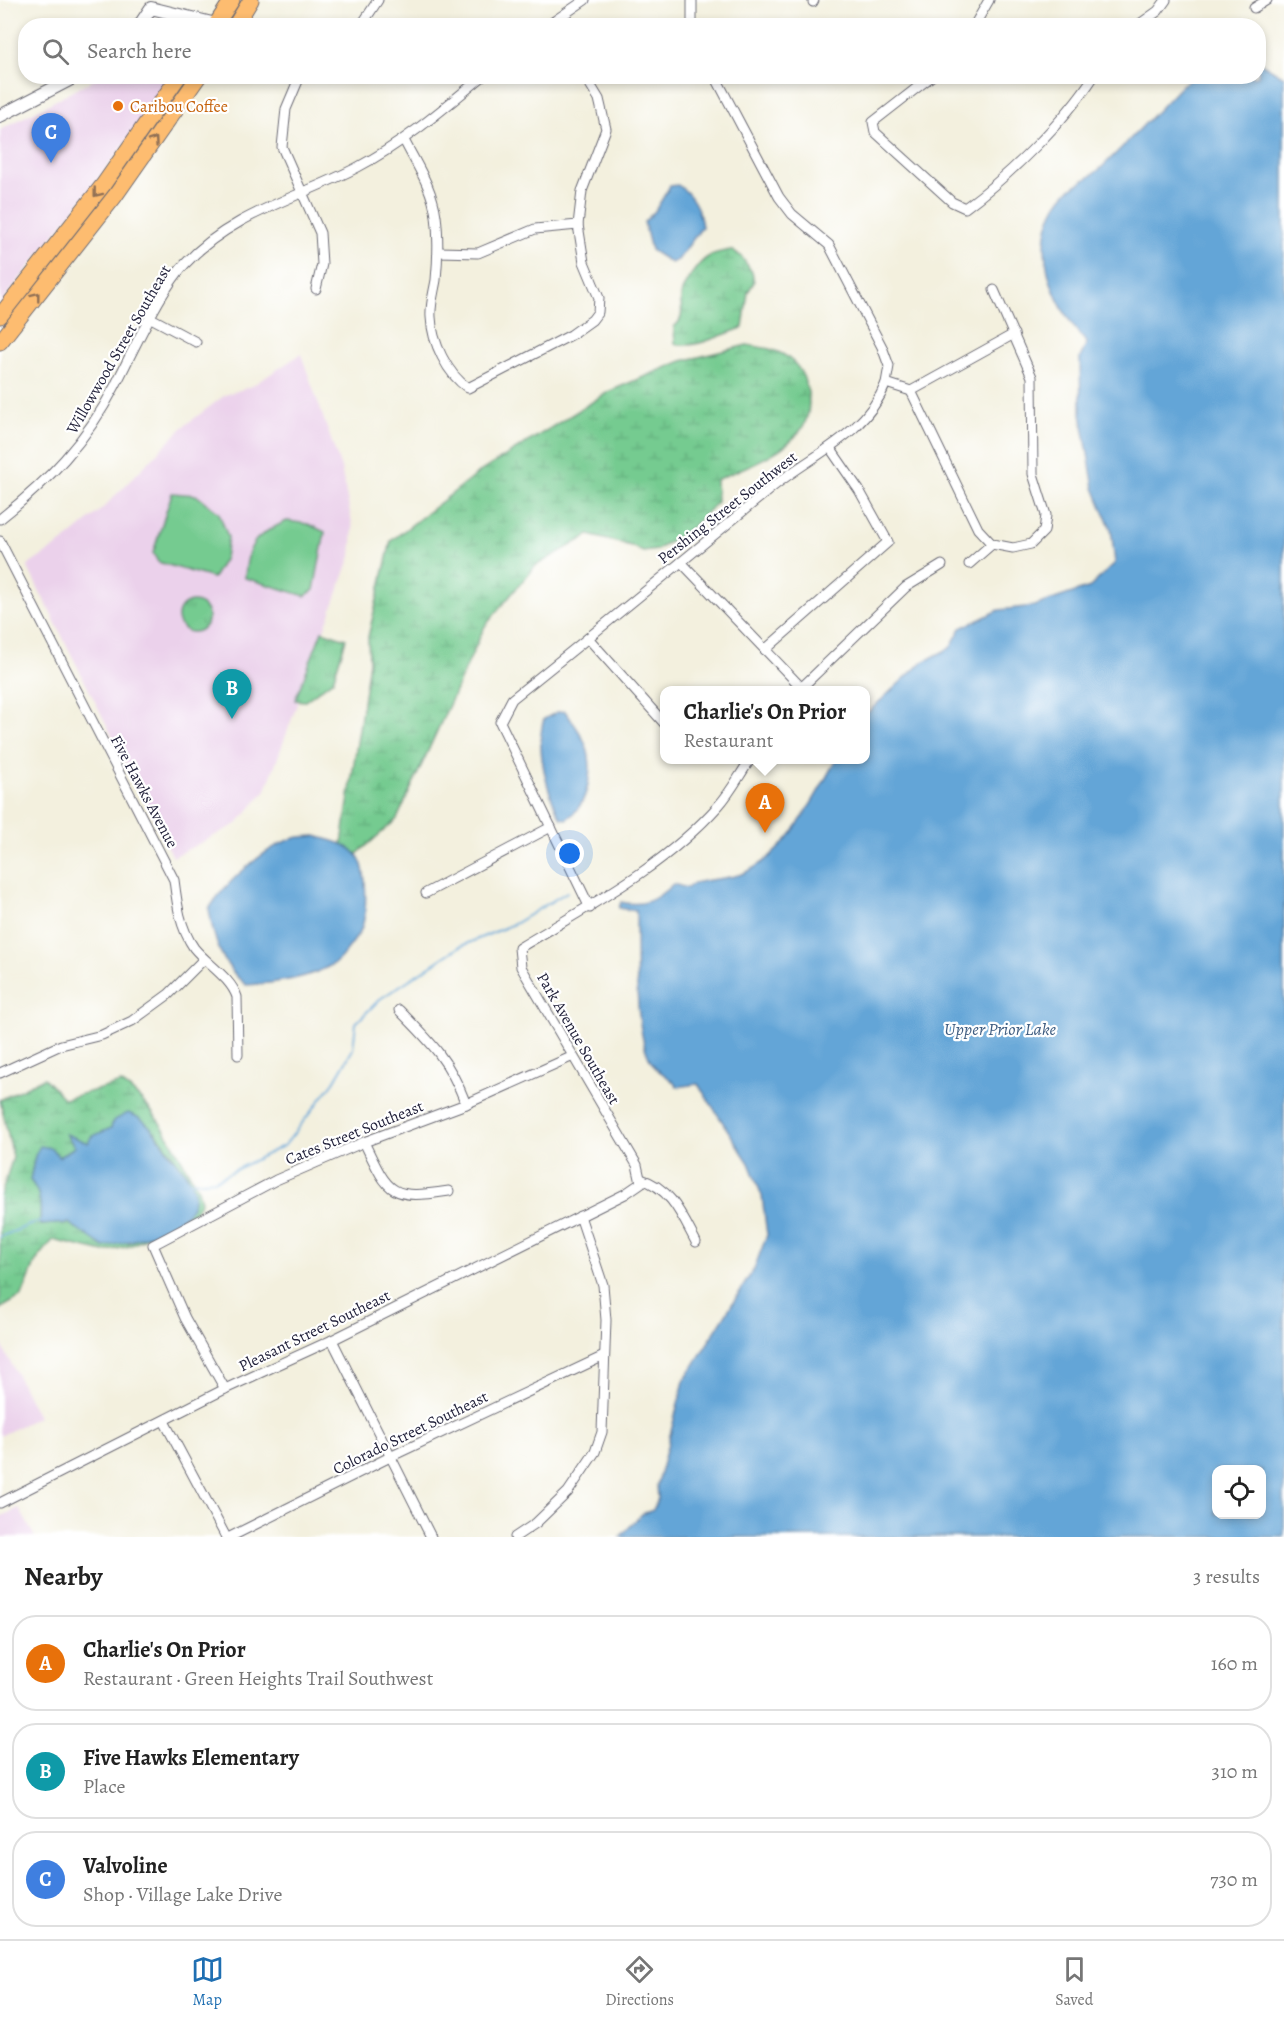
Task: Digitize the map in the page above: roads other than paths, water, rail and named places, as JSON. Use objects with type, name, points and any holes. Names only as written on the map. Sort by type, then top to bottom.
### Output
[{"type":"main road","points":[[220,18],[232,0]]},
{"type":"main road","points":[[240,18],[251,0]]},
{"type":"main road","points":[[0,316],[103,185],[174,84]]},
{"type":"main road","points":[[0,342],[116,196],[193,84]]},
{"type":"street","points":[[366,18],[378,0]]},
{"type":"street","points":[[559,18],[585,0]]},
{"type":"street","points":[[692,0],[692,18]]},
{"type":"street","points":[[979,18],[989,0]]},
{"type":"street","points":[[1148,18],[1158,11],[1166,0]]},
{"type":"street","points":[[1254,8],[1267,0]]},
{"type":"street","points":[[144,18],[153,4],[195,18]]},
{"type":"street","points":[[0,116],[62,84]]},
{"type":"street","points":[[297,84],[286,109],[282,147],[320,233],[322,264],[316,289]]},
{"type":"street","name":"Willowwood Street Southeast","points":[[0,519],[41,487],[82,441],[151,318],[184,266],[205,245],[237,221],[304,194],[404,140],[473,84]]},
{"type":"street","points":[[404,140],[430,187],[439,252],[431,317],[442,356],[457,380],[468,388],[486,381],[572,335],[592,320],[598,312],[599,298],[584,262],[578,225],[582,191],[606,129],[599,99],[590,84]]},
{"type":"street","points":[[719,84],[779,197],[792,214],[829,245],[882,347],[889,366],[886,383],[912,391],[1014,334]]},
{"type":"street","points":[[922,84],[873,122],[875,132],[952,202],[965,208],[989,191],[1030,150],[1081,96],[1089,84]]},
{"type":"street","points":[[439,252],[478,253],[535,229],[578,225]]},
{"type":"street","points":[[912,391],[978,529],[992,544],[1013,548],[1031,544],[1044,531],[1046,515],[1032,474],[1032,377],[993,290]]},
{"type":"street","points":[[151,318],[196,342]]},
{"type":"street","name":"Pershing Street Southwest","points":[[551,827],[500,722],[512,699],[774,486],[830,448],[870,412],[879,401],[886,383]]},
{"type":"street","points":[[765,650],[888,542],[859,490],[830,448]]},
{"type":"street","name":"Five Hawks Avenue","points":[[0,541],[165,861],[174,880],[182,925],[194,948],[235,989],[238,1055]]},
{"type":"street","points":[[969,564],[992,544]]},
{"type":"street","points":[[681,562],[797,686]]},
{"type":"street","points":[[803,686],[906,587],[942,565]]},
{"type":"street","points":[[588,638],[660,719]]},
{"type":"street","points":[[426,893],[551,827],[590,908],[675,850],[721,804],[747,764]]},
{"type":"street","name":"Park Avenue Southeast","points":[[590,908],[519,948],[521,967],[637,1165],[641,1181]]},
{"type":"street","points":[[0,1073],[61,1045],[102,1035],[132,1021],[169,994],[204,959]]},
{"type":"street","points":[[399,1010],[439,1050],[454,1074],[466,1104]]},
{"type":"street","name":"Cates Street Southeast","points":[[225,1389],[185,1318],[153,1245],[276,1180],[364,1142],[466,1104],[572,1057]]},
{"type":"street","points":[[364,1142],[384,1184],[400,1194],[417,1196],[449,1191]]},
{"type":"street","points":[[641,1181],[655,1183],[669,1195],[696,1242]]},
{"type":"street","name":"Pleasant Street Southeast","points":[[0,1503],[225,1389],[332,1340],[625,1194],[641,1181]]},
{"type":"street","points":[[515,1537],[536,1523],[568,1492],[595,1452],[602,1432],[606,1320],[603,1285],[580,1215]]},
{"type":"street","points":[[332,1340],[431,1537]]},
{"type":"street","name":"Colorado Street Southeast","points":[[228,1537],[392,1456],[604,1356]]},
{"type":"street","points":[[164,1421],[228,1537]]},
{"type":"water","name":"Upper Prior Lake","points":[[1266,66],[1284,77],[1284,1537],[620,1537],[642,1514],[653,1510],[658,1498],[657,1485],[684,1381],[754,1269],[767,1235],[762,1196],[749,1163],[698,1084],[677,1087],[656,1069],[647,1053],[642,1035],[637,991],[636,911],[619,908],[621,902],[643,903],[655,898],[673,884],[687,888],[698,882],[744,873],[760,864],[787,839],[834,764],[870,764],[870,710],[921,663],[950,648],[961,628],[999,610],[1034,606],[1090,587],[1115,563],[1111,529],[1094,488],[1081,414],[1080,358],[1087,343],[1074,328],[1054,291],[1045,251],[1047,231],[1053,212],[1065,194],[1102,167],[1184,84],[1266,84]]},
{"type":"water","points":[[678,185],[695,203],[702,227],[678,260],[671,263],[651,250],[644,222],[655,211],[670,186]]},
{"type":"water","points":[[565,711],[583,739],[589,763],[585,795],[574,813],[566,819],[561,818],[551,796],[544,770],[541,742],[544,719],[557,712]]},
{"type":"water","points":[[315,836],[348,848],[361,861],[366,901],[361,930],[341,957],[325,968],[292,979],[246,985],[231,969],[220,951],[209,909],[234,878],[269,850],[295,838]]},
{"type":"water","points":[[128,1113],[142,1120],[152,1129],[188,1177],[194,1192],[193,1204],[186,1214],[161,1230],[104,1247],[69,1223],[40,1225],[39,1196],[30,1180],[35,1156],[40,1146],[51,1148],[59,1157],[75,1147],[66,1134],[88,1143],[91,1137],[111,1128],[113,1121]]},
{"type":"waterway","points":[[189,1182],[215,1180],[285,1145],[334,1082],[353,1049],[356,1023],[380,999],[459,947],[516,923],[567,892]]},
{"type":"waterway","points":[[0,1237],[42,1220]]},
{"type":"place","name":"Caribou Coffee","points":[[118,106]]},
{"type":"place","name":"Valvoline","points":[[51,163]]},
{"type":"place","name":"Five Hawks Elementary","points":[[232,719]]},
{"type":"place","name":"Charlie's On Prior","points":[[765,833]]}]
